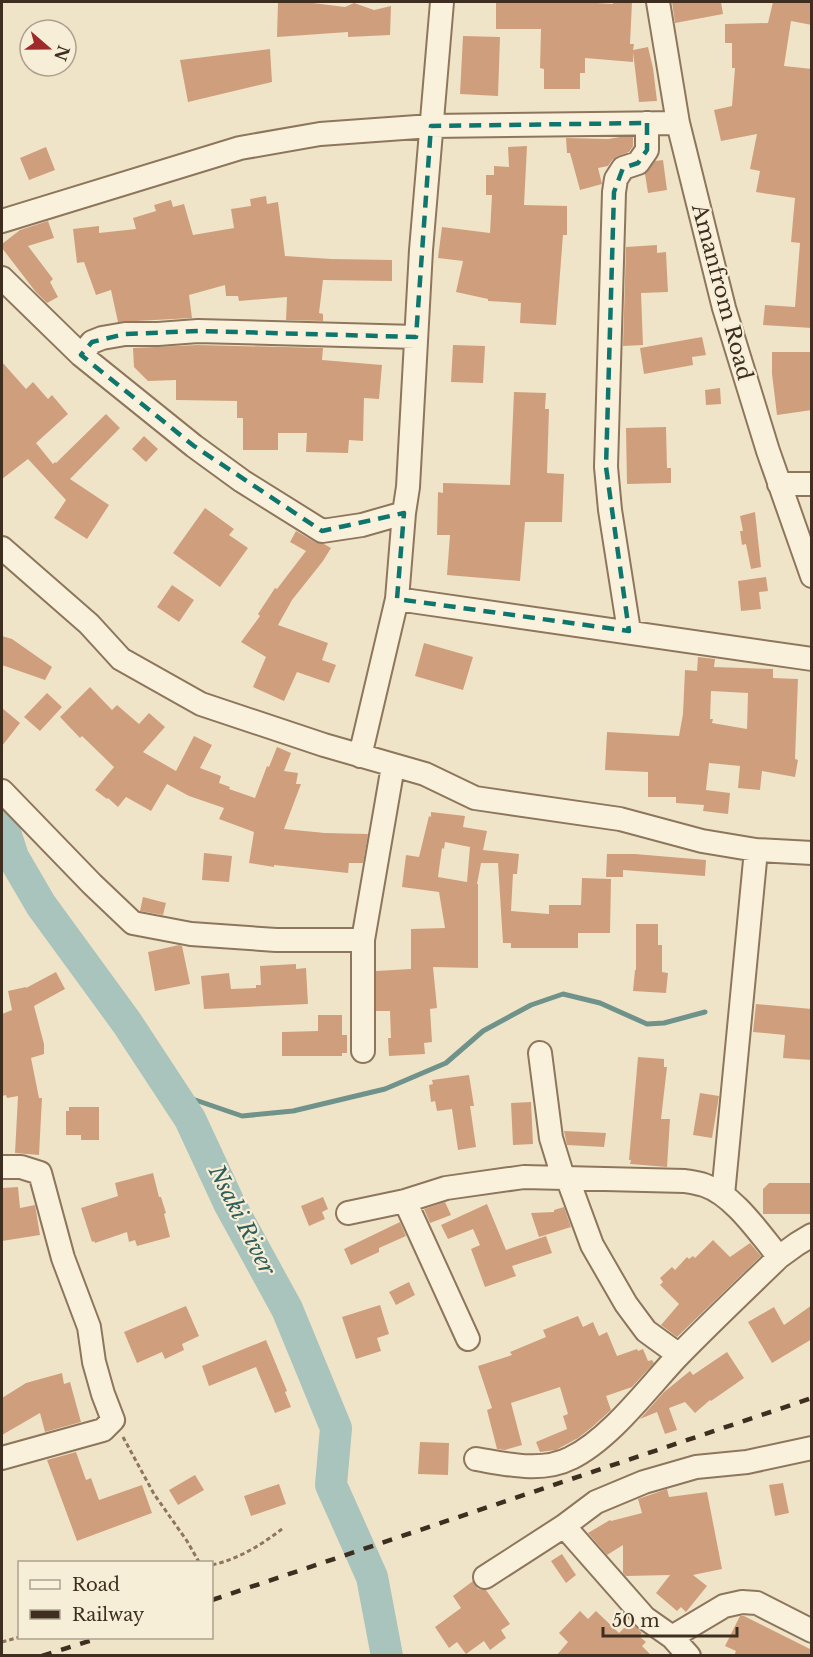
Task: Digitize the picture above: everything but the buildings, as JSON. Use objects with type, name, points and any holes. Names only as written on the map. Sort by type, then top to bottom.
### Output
[{"type":"street","points":[[360,756],[397,599],[408,487],[421,250],[442,2]]},
{"type":"street","name":"Amanfrom Road","points":[[658,2],[678,123],[724,308],[779,484],[812,576]]},
{"type":"street","points":[[629,632],[610,510],[606,467],[614,192],[616,179],[623,168],[638,163],[647,150],[647,123]]},
{"type":"street","points":[[2,221],[240,148],[320,134],[431,126],[678,123]]},
{"type":"street","points":[[2,279],[81,355],[194,447],[322,531],[362,525],[404,513]]},
{"type":"street","points":[[81,355],[92,342],[125,334],[198,331],[416,337]]},
{"type":"street","points":[[779,484],[812,484]]},
{"type":"street","points":[[2,548],[89,624],[121,658],[201,704],[360,756],[425,774],[475,798],[620,819],[702,841],[756,850],[812,853]]},
{"type":"street","points":[[397,599],[812,659]]},
{"type":"street","points":[[363,1051],[363,940],[393,766]]},
{"type":"street","points":[[2,791],[133,923],[191,934],[276,940],[363,940]]},
{"type":"street","points":[[723,1195],[756,850]]},
{"type":"street","points":[[540,1053],[551,1138],[592,1245],[626,1304],[646,1331],[679,1355]]},
{"type":"street","points":[[2,1167],[21,1167],[40,1173],[63,1258],[88,1327],[94,1362],[113,1420],[103,1430],[2,1458]]},
{"type":"street","points":[[348,1213],[405,1201],[446,1188],[524,1177],[685,1181],[704,1185],[723,1195],[743,1214],[779,1257]]},
{"type":"street","points":[[405,1201],[468,1339]]},
{"type":"street","points":[[476,1459],[520,1466],[551,1464],[571,1459],[616,1424],[679,1355],[779,1257],[812,1235]]},
{"type":"street","points":[[485,1577],[564,1526],[596,1502],[644,1482],[696,1467],[747,1462],[812,1448]]},
{"type":"street","points":[[564,1526],[645,1618],[672,1637],[689,1656]]},
{"type":"street","points":[[672,1637],[724,1606],[742,1602],[758,1603],[812,1631]]},
{"type":"path","points":[[113,1420],[154,1494],[187,1541],[198,1561]]},
{"type":"path","points":[[213,1565],[223,1563],[260,1546],[282,1529]]},
{"type":"path","points":[[2,1642],[18,1638]]},
{"type":"highlighted area","points":[[647,123],[647,150],[638,163],[623,168],[614,192],[606,467],[629,631],[397,599],[404,513],[322,531],[194,446],[81,355],[92,342],[125,334],[198,331],[416,337],[431,126]]},
{"type":"waterway","name":"Nsaki River","points":[[2,823],[13,857],[41,905],[127,1023],[190,1119],[229,1203],[287,1309],[336,1428],[331,1485],[372,1577],[387,1656]]},
{"type":"waterway","points":[[172,1092],[242,1116],[293,1111],[385,1089],[446,1063],[483,1031],[531,1005],[563,994],[600,1003],[647,1024],[664,1023],[705,1012]]},
{"type":"railway","points":[[213,1600],[812,1398]]},
{"type":"railway","points":[[42,1656],[96,1639]]}]
